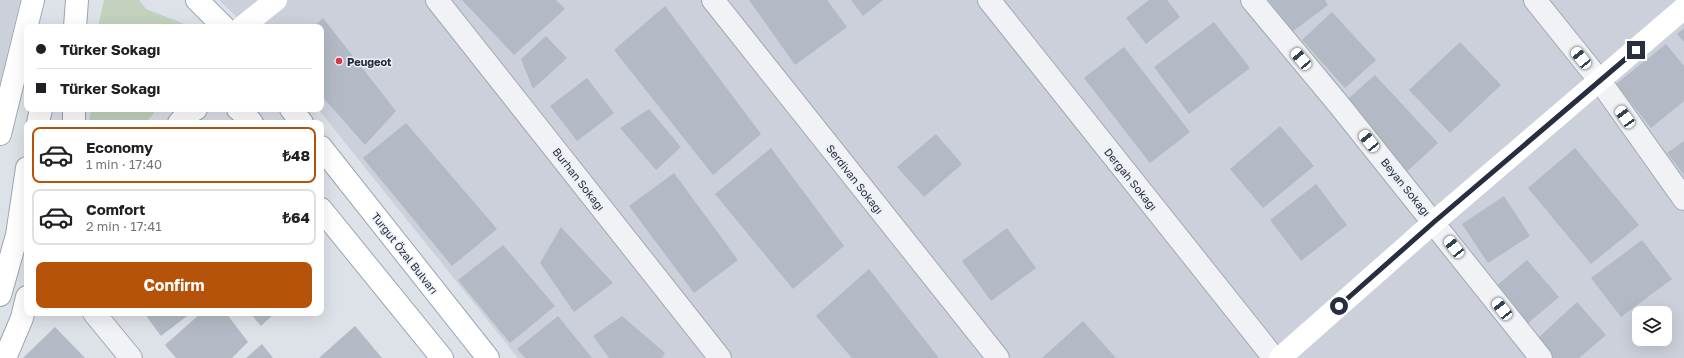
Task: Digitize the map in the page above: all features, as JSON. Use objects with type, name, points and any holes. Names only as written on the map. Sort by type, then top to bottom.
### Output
[{"type":"main road","points":[[27,24],[33,0]]},
{"type":"main road","points":[[197,0],[221,24]]},
{"type":"main road","points":[[246,24],[276,0]]},
{"type":"main road","points":[[1280,358],[1434,222],[1684,8]]},
{"type":"main road","points":[[0,134],[24,37]]},
{"type":"main road","points":[[182,120],[191,112]]},
{"type":"main road","points":[[242,112],[249,120]]},
{"type":"main road","points":[[293,112],[300,120]]},
{"type":"main road","name":"Turgut Özal Bulvarı","points":[[324,151],[488,358]]},
{"type":"main road","points":[[0,295],[18,235],[24,190]]},
{"type":"main road","points":[[324,212],[442,358]]},
{"type":"main road","points":[[5,358],[24,311]]},
{"type":"street","name":"Burhan Sokağı","points":[[437,0],[720,358]]},
{"type":"street","name":"Serdivan Sokağı","points":[[713,0],[998,358]]},
{"type":"street","name":"Dergah Sokağı","points":[[989,0],[1274,358]]},
{"type":"street","name":"Beyan Sokağı","points":[[1252,0],[1434,222],[1541,358]]},
{"type":"street","points":[[1535,0],[1600,80],[1684,199]]},
{"type":"street","points":[[96,316],[131,358]]},
{"type":"shaded area","points":[[0,0],[20,0],[0,83]]},
{"type":"shaded area","points":[[219,0],[1684,0],[1684,358],[518,358],[320,112],[324,112],[324,24],[244,24]]},
{"type":"green space","points":[[104,0],[139,0],[146,9],[184,24],[99,24]]},
{"type":"green space","points":[[91,112],[155,112],[148,120],[89,120]]},
{"type":"building","points":[[462,0],[556,0],[565,9],[514,55]]},
{"type":"building","points":[[749,0],[827,0],[847,27],[795,65]]},
{"type":"building","points":[[851,0],[883,0],[863,16]]},
{"type":"building","points":[[1149,0],[1167,0],[1180,17],[1146,44],[1126,18]]},
{"type":"building","points":[[1268,0],[1325,0],[1328,5],[1292,32]]},
{"type":"building","points":[[665,6],[761,134],[713,175],[614,50]]},
{"type":"building","points":[[1332,12],[1376,60],[1345,88],[1302,40]]},
{"type":"building","name":"Peugeot","points":[[323,18],[396,111],[365,145],[324,98],[324,24],[316,24]]},
{"type":"building","points":[[1214,22],[1250,68],[1189,114],[1154,67]]},
{"type":"building","points":[[1684,28],[1684,42],[1677,34]]},
{"type":"building","points":[[546,36],[567,58],[533,89],[521,59]]},
{"type":"building","points":[[1460,42],[1501,85],[1450,133],[1409,90]]},
{"type":"building","points":[[1666,44],[1684,66],[1684,101],[1651,128],[1616,84]]},
{"type":"building","points":[[1124,47],[1190,132],[1150,163],[1084,78]]},
{"type":"building","points":[[1375,75],[1438,143],[1403,175],[1340,106]]},
{"type":"building","points":[[587,78],[614,113],[577,141],[550,106]]},
{"type":"building","points":[[649,109],[681,147],[656,170],[620,128]]},
{"type":"building","points":[[406,123],[497,229],[452,266],[363,158]]},
{"type":"building","points":[[1280,126],[1314,166],[1263,208],[1230,169]]},
{"type":"building","points":[[936,134],[962,164],[924,197],[897,167]]},
{"type":"building","points":[[1684,141],[1684,175],[1667,153]]},
{"type":"building","points":[[771,148],[844,246],[793,289],[715,194]]},
{"type":"building","points":[[1575,148],[1639,225],[1591,264],[1528,188]]},
{"type":"building","points":[[674,173],[738,260],[694,293],[629,206]]},
{"type":"building","points":[[1316,184],[1347,225],[1301,261],[1270,220]]},
{"type":"building","points":[[1504,196],[1530,236],[1488,263],[1462,224]]},
{"type":"building","points":[[561,227],[613,283],[574,312],[540,263]]},
{"type":"building","points":[[1007,228],[1036,268],[991,301],[962,261]]},
{"type":"building","points":[[1642,240],[1672,279],[1636,306],[1632,306],[1632,309],[1621,317],[1591,278]]},
{"type":"building","points":[[503,245],[555,306],[510,343],[458,280]]},
{"type":"building","points":[[1527,260],[1559,297],[1521,329],[1489,292]]},
{"type":"building","points":[[869,269],[939,358],[852,358],[816,316]]},
{"type":"building","points":[[1577,302],[1606,335],[1579,358],[1550,358],[1539,337]]},
{"type":"building","points":[[146,316],[187,316],[161,336]]},
{"type":"building","points":[[198,316],[228,316],[248,342],[232,358],[176,358],[165,345]]},
{"type":"building","points":[[253,316],[272,316],[261,326]]},
{"type":"building","points":[[558,316],[592,358],[525,358],[517,349]]},
{"type":"building","points":[[622,316],[665,353],[662,358],[609,358],[593,336]]},
{"type":"building","points":[[1083,321],[1116,358],[1042,358]]},
{"type":"building","points":[[355,326],[382,358],[319,358]]},
{"type":"building","points":[[55,327],[85,358],[23,358]]},
{"type":"building","points":[[262,344],[273,358],[246,358]]},
{"type":"place","name":"Peugeot","points":[[339,61]]},
{"type":"route","points":[[1339,306],[1434,222],[1636,50]]}]
